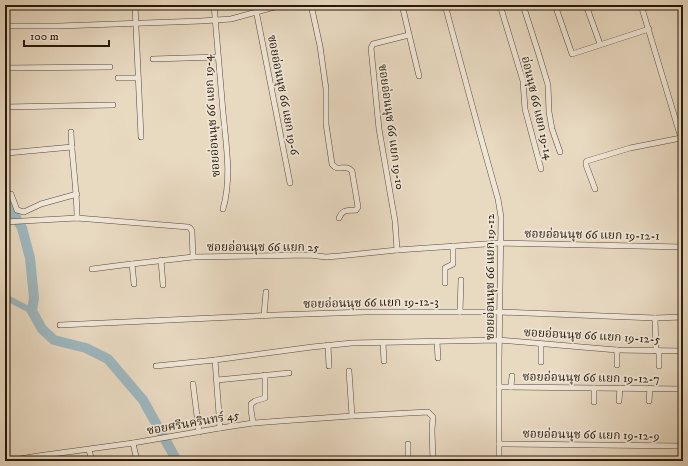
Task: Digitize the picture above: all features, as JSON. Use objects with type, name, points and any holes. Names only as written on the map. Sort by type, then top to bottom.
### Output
[{"type":"street","points":[[135,5],[141,137]]},
{"type":"street","name":"ซอยอ่อนนุช 66 แยก 19-4","points":[[214,5],[226,147],[226,197],[223,209]]},
{"type":"street","name":"ซอยอ่อนนุช 66 แยก 19-6","points":[[255,5],[290,183]]},
{"type":"street","points":[[5,26],[59,26],[231,19],[282,5]]},
{"type":"street","points":[[311,5],[320,46],[326,89],[326,124],[332,164],[337,168],[348,167],[352,171],[358,207],[356,210],[341,213],[339,218]]},
{"type":"street","points":[[402,5],[418,76]]},
{"type":"street","name":"ซอยอ่อนนุช 66 แยก 19-12","points":[[445,5],[478,131],[498,199],[501,217],[499,461]]},
{"type":"street","name":"อ่อนนุช 66 แยก 19-14","points":[[500,5],[523,81],[525,109],[541,169]]},
{"type":"street","points":[[523,5],[548,85],[548,112],[560,152]]},
{"type":"street","points":[[555,5],[572,54],[649,29]]},
{"type":"street","points":[[586,5],[600,44]]},
{"type":"street","points":[[595,189],[586,165],[587,161],[630,148],[682,138],[641,5]]},
{"type":"street","name":"ซอยอ่อนนุช 66 แยก 19-10","points":[[397,250],[395,221],[379,129],[371,48],[373,44],[409,35]]},
{"type":"street","points":[[153,59],[218,57]]},
{"type":"street","points":[[5,68],[110,67]]},
{"type":"street","points":[[118,78],[138,78]]},
{"type":"street","points":[[5,107],[113,105]]},
{"type":"street","points":[[71,132],[77,194],[77,218]]},
{"type":"street","points":[[8,154],[72,147]]},
{"type":"street","points":[[11,194],[18,210],[24,212],[41,204],[77,194]]},
{"type":"street","name":"ซอยอ่อนนุช 66 แยก 25","points":[[7,222],[77,218],[190,228],[192,231],[193,257],[309,255],[326,257],[397,250],[500,243]]},
{"type":"street","name":"ซอยอ่อนนุช 66 แยก 19-12-1","points":[[500,243],[683,247]]},
{"type":"street","points":[[445,282],[445,268],[453,264],[453,246]]},
{"type":"street","points":[[92,269],[193,257]]},
{"type":"street","points":[[161,260],[163,285]]},
{"type":"street","points":[[132,264],[134,284]]},
{"type":"street","points":[[460,312],[461,280]]},
{"type":"street","points":[[264,315],[266,292]]},
{"type":"street","name":"ซอยอ่อนนุช 66 แยก 19-12-3","points":[[60,325],[264,315],[365,312],[500,312],[655,318],[683,317]]},
{"type":"street","points":[[655,318],[660,366]]},
{"type":"street","name":"ซอยอ่อนนุช 66 แยก 19-12-5","points":[[156,366],[328,345],[383,343],[499,340],[617,350],[683,351]]},
{"type":"street","points":[[437,342],[438,358]]},
{"type":"street","points":[[383,343],[384,361]]},
{"type":"street","points":[[541,344],[541,362]]},
{"type":"street","points":[[328,345],[329,366]]},
{"type":"street","points":[[617,350],[617,365]]},
{"type":"street","points":[[215,360],[220,428]]},
{"type":"street","points":[[349,371],[352,416]]},
{"type":"street","points":[[217,380],[289,373]]},
{"type":"street","points":[[253,423],[251,404],[255,400],[264,398],[265,375]]},
{"type":"street","points":[[511,387],[512,376]]},
{"type":"street","points":[[193,384],[199,432]]},
{"type":"street","name":"ซอยอ่อนนุช 66 แยก 19-12-7","points":[[499,387],[683,389]]},
{"type":"street","points":[[594,388],[594,402]]},
{"type":"street","points":[[619,401],[620,388]]},
{"type":"street","points":[[649,401],[650,388]]},
{"type":"street","name":"ซอยศรีนครินทร์ 45","points":[[7,461],[39,458],[253,423],[428,412],[433,417],[433,461]]},
{"type":"street","points":[[134,443],[137,461]]},
{"type":"street","points":[[408,444],[408,461]]},
{"type":"street","name":"ซอยอ่อนนุช 66 แยก 19-12-9","points":[[500,444],[683,446]]},
{"type":"street","points":[[89,450],[92,461]]},
{"type":"waterway","points":[[5,198],[22,228],[30,258],[34,298],[32,311],[42,329],[54,340],[86,348],[108,359],[143,400],[177,461]]},
{"type":"waterway","points":[[5,297],[32,311]]}]
